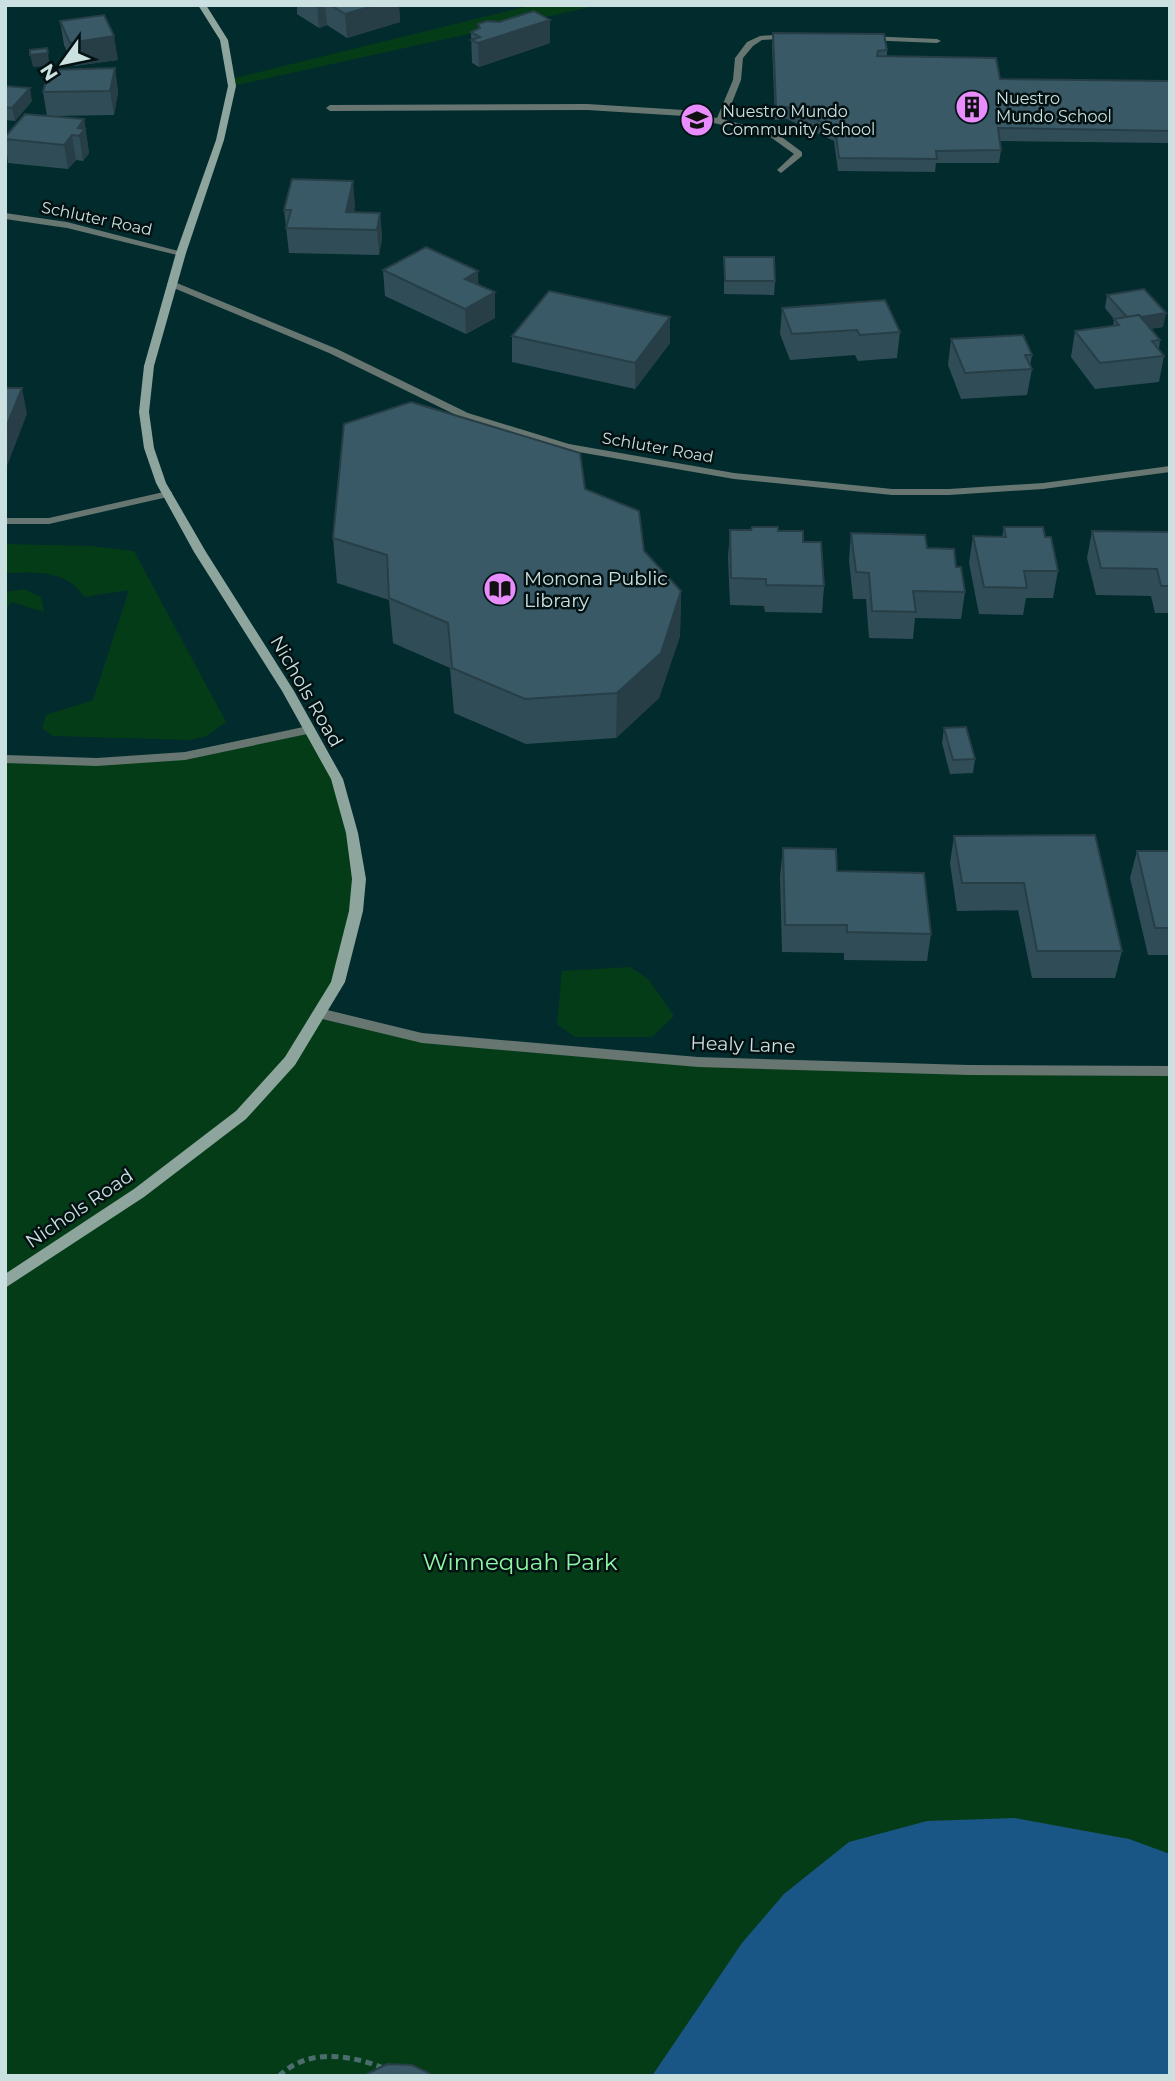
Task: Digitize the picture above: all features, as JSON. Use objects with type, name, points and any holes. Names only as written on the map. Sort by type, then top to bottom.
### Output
[{"type":"street","name":"Nichols Road","points":[[5,1282],[139,1193],[241,1115],[290,1060],[338,982],[356,911],[359,879],[352,833],[337,779],[288,691],[200,552],[168,494],[149,448],[144,412],[149,366],[181,253],[220,140],[232,86],[224,40],[202,5]]},
{"type":"street","points":[[720,122],[737,80],[739,58],[750,44],[760,38],[797,36]]},
{"type":"street","points":[[856,38],[937,41]]},
{"type":"street","points":[[330,108],[587,107],[684,113],[772,134],[799,154],[781,170]]},
{"type":"street","name":"Schluter Road","points":[[5,216],[67,225],[181,253]]},
{"type":"street","name":"Schluter Road","points":[[172,284],[333,351],[464,415],[567,447],[734,476],[892,492],[949,492],[1043,486],[1170,469]]},
{"type":"street","points":[[5,521],[49,521],[168,494]]},
{"type":"street","points":[[5,759],[97,762],[185,756],[252,744],[308,730]]},
{"type":"street","name":"Healy Lane","points":[[319,1013],[422,1038],[698,1062],[969,1070],[1170,1071]]},
{"type":"path","points":[[279,2076],[285,2069],[327,2054],[356,2057],[386,2069]]},
{"type":"green space","points":[[533,5],[600,5],[232,86],[230,79]]},
{"type":"green space","points":[[5,544],[90,546],[134,551],[226,722],[207,736],[190,740],[53,736],[42,728],[46,715],[93,700],[129,590],[84,597],[69,581],[59,577],[38,573],[5,573]]},
{"type":"green space","points":[[24,589],[41,597],[44,612],[12,602],[5,610],[5,592]]},
{"type":"green space","name":"Winnequah Park","points":[[308,730],[337,779],[359,879],[338,982],[320,1013],[405,1035],[698,1062],[1170,1071],[1170,2076],[5,2076],[5,759],[97,762],[185,756]]},
{"type":"green space","points":[[630,967],[648,979],[674,1016],[652,1037],[575,1037],[557,1024],[562,971]]},
{"type":"water","points":[[1015,1818],[1129,1839],[1170,1854],[1170,2076],[652,2076],[742,1943],[784,1894],[849,1842],[927,1821]]},
{"type":"building","points":[[331,5],[376,5],[345,14]]},
{"type":"building","points":[[534,11],[550,20],[478,43],[471,40],[480,37],[471,32],[480,28],[478,24],[487,21],[499,22]]},
{"type":"building","points":[[104,15],[114,36],[70,43],[60,21]]},
{"type":"building","name":"Nuestro Mundo School","points":[[773,33],[884,34],[887,50],[878,51],[877,56],[996,58],[1000,79],[1170,81],[1170,131],[998,128],[1001,150],[936,151],[937,159],[839,158],[835,128],[788,107],[776,107]]},
{"type":"building","points":[[47,48],[48,53],[30,55],[30,50]]},
{"type":"building","points":[[115,68],[110,91],[43,92],[49,70]]},
{"type":"building","points":[[5,86],[30,88],[12,108],[5,107]]},
{"type":"building","points":[[25,114],[84,119],[78,128],[85,129],[79,136],[72,135],[64,145],[5,139]]},
{"type":"building","points":[[292,179],[353,181],[346,212],[380,213],[377,230],[286,228],[291,210],[284,210]]},
{"type":"building","points":[[426,247],[478,271],[465,279],[495,292],[465,309],[383,270]]},
{"type":"building","points":[[724,257],[774,257],[775,281],[725,281]]},
{"type":"building","points":[[1144,289],[1166,313],[1127,317],[1107,295]]},
{"type":"building","points":[[549,291],[670,317],[635,363],[512,336]]},
{"type":"building","points":[[885,300],[900,332],[860,335],[857,330],[792,334],[782,308]]},
{"type":"building","points":[[1139,315],[1160,340],[1152,341],[1164,356],[1100,363],[1075,331],[1119,325],[1114,319]]},
{"type":"building","points":[[1023,335],[1032,355],[1025,355],[1032,369],[965,373],[951,339]]},
{"type":"building","points":[[5,388],[22,388],[5,430]]},
{"type":"building","name":"Monona Public Library","points":[[411,402],[580,453],[585,489],[639,511],[644,551],[681,591],[661,653],[617,693],[525,699],[452,668],[448,623],[389,598],[387,555],[333,538],[344,424]]},
{"type":"building","points":[[752,527],[803,531],[803,542],[821,542],[824,586],[766,585],[766,579],[731,578],[730,530],[751,530]]},
{"type":"building","points":[[1004,527],[1043,527],[1045,537],[1051,537],[1058,571],[1024,571],[1027,588],[984,587],[973,536],[1006,537]]},
{"type":"building","points":[[1092,531],[1170,532],[1170,586],[1161,586],[1157,569],[1101,568]]},
{"type":"building","points":[[851,533],[925,535],[927,548],[954,549],[956,567],[961,567],[965,592],[913,591],[916,612],[872,611],[869,573],[856,572]]},
{"type":"building","points":[[966,727],[975,759],[953,760],[944,728]]},
{"type":"building","points":[[1095,835],[1122,951],[1037,951],[1024,883],[962,883],[954,836]]},
{"type":"building","points":[[783,848],[836,849],[837,871],[924,873],[931,934],[847,932],[847,925],[785,925]]},
{"type":"building","points":[[1137,851],[1170,851],[1170,928],[1155,928]]},
{"type":"building","points":[[387,2064],[412,2065],[431,2076],[363,2076]]},
{"type":"place","name":"Nuestro Mundo School","points":[[972,107]]},
{"type":"place","name":"Nuestro Mundo Community School","points":[[697,120]]},
{"type":"place","name":"Monona Public Library","points":[[500,589]]}]
